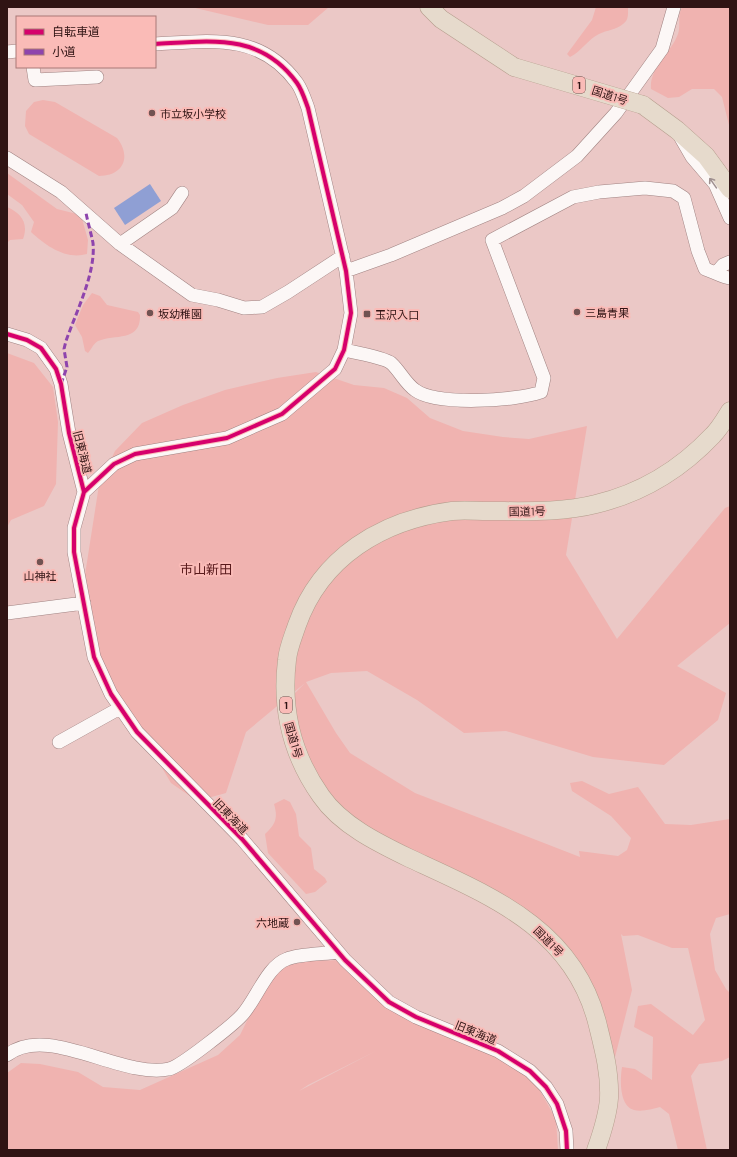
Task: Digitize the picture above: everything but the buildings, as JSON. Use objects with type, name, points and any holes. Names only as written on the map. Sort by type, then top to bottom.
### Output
[{"type":"highway","name":"国道1号","points":[[429,7],[441,19],[514,67],[580,85],[643,105],[677,130],[706,156],[730,189]]},
{"type":"highway","name":"国道1号","points":[[596,1150],[603,1129],[609,1099],[607,1069],[596,1016],[586,992],[572,967],[543,933],[516,913],[489,896],[386,847],[350,824],[333,810],[322,797],[302,764],[294,745],[288,724],[284,685],[288,650],[301,612],[320,579],[347,553],[374,535],[417,518],[454,511],[546,511],[594,505],[639,491],[680,465],[698,450],[715,434],[730,410]]},
{"type":"street","points":[[346,271],[391,255],[502,208],[524,196],[566,165],[616,113],[662,49],[674,7]]},
{"type":"street","points":[[84,492],[114,464],[135,454],[227,438],[282,414],[335,370],[344,350],[351,313],[343,256],[308,108],[298,84],[280,64],[264,52],[240,43],[216,40],[156,44]]},
{"type":"street","points":[[33,68],[35,80],[97,78]]},
{"type":"street","points":[[677,130],[692,157],[715,184],[730,218]]},
{"type":"street","points":[[7,158],[61,192],[120,244],[192,295],[218,300],[244,308],[262,307],[274,302],[343,256]]},
{"type":"street","points":[[344,350],[389,362],[415,391],[433,398],[463,401],[529,397],[540,392],[544,378],[492,240],[573,197],[599,192],[645,188],[673,190],[684,198],[698,251],[705,269],[717,272],[725,278],[730,278]]},
{"type":"street","points":[[120,244],[172,208],[182,193]]},
{"type":"street","points":[[717,272],[723,265],[730,262]]},
{"type":"street","name":"旧東海道","points":[[7,334],[27,340],[41,348],[56,369],[61,384],[69,433],[84,492],[74,528],[74,552],[94,657],[111,694],[120,708],[137,732],[242,840],[338,952],[389,1002],[416,1017],[498,1051],[530,1071],[546,1087],[557,1104],[566,1131],[567,1150]]},
{"type":"street","points":[[7,613],[84,602]]},
{"type":"street","points":[[59,742],[120,708]]},
{"type":"street","points":[[7,1055],[14,1050],[40,1044],[150,1071],[170,1069],[193,1055],[242,1016],[273,968],[286,959],[338,952]]},
{"type":"shaded area","points":[[191,7],[329,7],[308,25],[268,25]]},
{"type":"shaded area","points":[[596,7],[628,7],[627,19],[620,26],[595,36],[578,52],[570,57],[567,54],[592,20]]},
{"type":"shaded area","points":[[682,7],[730,7],[730,129],[722,97],[714,89],[692,89],[679,97],[668,98],[651,89],[653,74],[678,34]]},
{"type":"shaded area","points":[[43,100],[55,102],[117,138],[122,145],[124,152],[123,164],[119,169],[114,173],[99,176],[29,134],[25,126],[26,111],[34,102]]},
{"type":"shaded area","points":[[7,173],[57,209],[81,215],[88,240],[87,254],[72,255],[64,253],[50,247],[31,232],[34,222],[22,205],[7,194]]},
{"type":"shaded area","points":[[7,207],[12,209],[20,216],[24,223],[25,233],[23,239],[10,240],[7,243]]},
{"type":"shaded area","points":[[92,293],[100,296],[107,305],[138,312],[140,315],[139,324],[132,333],[126,336],[98,341],[88,353],[85,351],[82,337],[75,325],[83,305]]},
{"type":"shaded area","points":[[7,353],[34,363],[53,387],[58,422],[56,484],[44,506],[11,520],[7,527]]},
{"type":"shaded area","points":[[316,372],[354,385],[384,388],[407,398],[430,418],[463,431],[529,439],[587,426],[566,555],[617,639],[725,508],[730,506],[730,623],[677,666],[726,693],[718,720],[664,765],[593,757],[506,731],[464,733],[417,700],[367,671],[331,673],[306,682],[336,733],[350,753],[415,793],[580,857],[579,851],[618,856],[627,850],[631,838],[611,816],[572,791],[570,783],[582,781],[609,794],[638,787],[665,824],[691,825],[730,819],[730,914],[716,918],[710,934],[715,970],[730,993],[730,1057],[722,1061],[699,1064],[691,1076],[707,1150],[678,1150],[669,1114],[660,1107],[640,1111],[629,1107],[623,1098],[621,1085],[622,1067],[635,1069],[652,1080],[653,1037],[634,1027],[638,1006],[651,1004],[693,1035],[705,1020],[688,948],[672,948],[638,935],[623,936],[621,934],[632,990],[615,1057],[573,959],[553,937],[356,827],[305,770],[286,702],[305,683],[246,732],[226,793],[197,801],[171,783],[110,681],[92,640],[82,594],[99,485],[115,451],[142,423],[183,405],[225,390],[277,378]]},
{"type":"shaded area","points":[[284,799],[290,802],[296,814],[299,836],[311,848],[314,869],[325,878],[327,882],[315,892],[306,894],[268,853],[265,834],[274,824],[276,813],[274,804]]},
{"type":"shaded area","points":[[345,960],[404,1011],[462,1036],[535,1082],[556,1119],[558,1150],[7,1150],[7,1073],[21,1063],[40,1064],[78,1072],[103,1087],[140,1090],[218,1055],[240,1035],[273,968],[310,961]],"holes":[[[376,1051],[299,1091],[308,1085]]]},
{"type":"water","points":[[150,184],[161,201],[125,225],[114,208]]},
{"type":"marked path","points":[[61,384],[67,367],[64,349],[88,280],[93,255],[93,243],[86,213]]},
{"type":"cycle path","points":[[84,492],[114,464],[135,454],[227,438],[282,414],[335,369],[344,350],[351,313],[346,271],[308,108],[297,83],[283,67],[267,55],[250,47],[233,43],[214,42],[156,44]]},
{"type":"cycle path","points":[[7,334],[27,340],[41,348],[56,369],[61,384],[69,433],[84,492],[74,528],[74,552],[94,657],[111,694],[137,732],[242,839],[345,960],[389,1002],[416,1017],[498,1051],[530,1071],[546,1087],[557,1104],[566,1131],[567,1150]]},
{"type":"place","name":"市立坂小学校","points":[[152,113]]},
{"type":"place","name":"三島青果","points":[[577,312]]},
{"type":"place","name":"坂幼稚園","points":[[150,313]]},
{"type":"place","name":"玉沢入口","points":[[367,314]]},
{"type":"place","name":"山神社","points":[[40,562]]},
{"type":"place","name":"六地蔵","points":[[297,922]]},
{"type":"district","name":"市山新田","points":[[206,569]]}]
